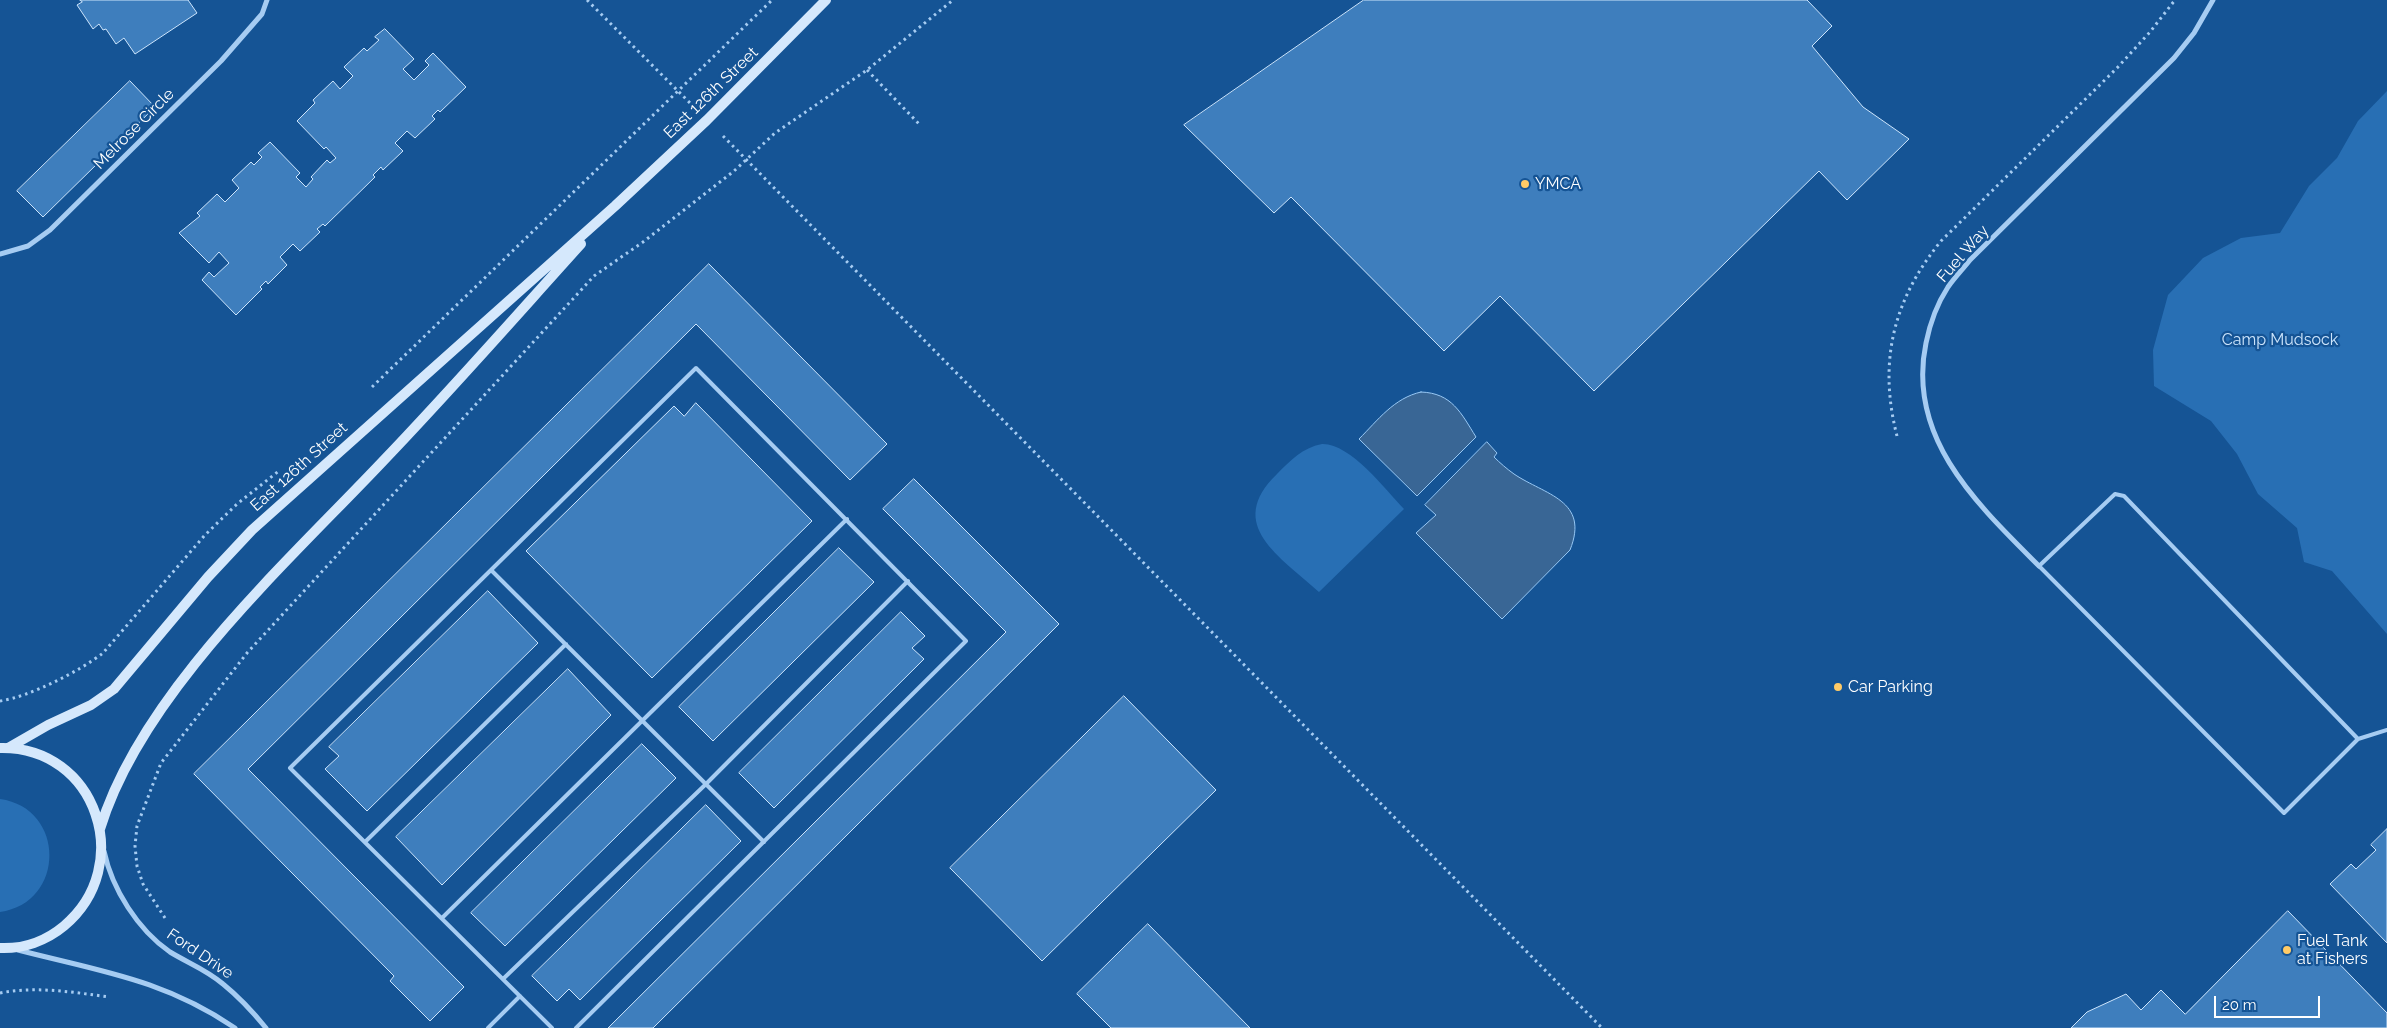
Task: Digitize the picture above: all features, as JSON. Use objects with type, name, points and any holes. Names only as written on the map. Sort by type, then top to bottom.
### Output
[{"type":"main road","name":"East 126th Street","points":[[4,748],[97,701],[114,689],[208,577],[252,530],[615,206],[707,120],[826,0]]},
{"type":"main road","name":"East 126th Street","points":[[100,828],[114,787],[128,761],[158,715],[205,652],[260,590],[394,450],[615,206]]},
{"type":"main road","points":[[4,748],[37,754],[62,768],[73,778],[90,801],[100,828],[102,843],[102,860],[92,892],[72,919],[45,939],[5,949]]},
{"type":"street","name":"Melrose Circle","points":[[0,254],[28,246],[50,230],[221,61],[262,14],[267,0]]},
{"type":"street","name":"Fuel Way","points":[[2039,566],[1973,496],[1949,463],[1932,433],[1921,388],[1923,356],[1931,321],[1948,288],[1970,260],[2174,58],[2194,33],[2213,0]]},
{"type":"street","name":"Ford Drive","points":[[102,843],[107,864],[116,885],[127,905],[148,932],[169,951],[222,983],[266,1028]]},
{"type":"street","points":[[5,949],[124,975],[183,997],[235,1028]]},
{"type":"lane","points":[[552,1028],[290,768],[696,368],[966,641],[576,1028]]},
{"type":"lane","points":[[2358,739],[2124,496],[2115,494],[2039,566],[2284,813],[2358,739],[2387,730]]},
{"type":"lane","points":[[442,918],[846,519]]},
{"type":"lane","points":[[492,570],[764,842]]},
{"type":"lane","points":[[503,979],[706,784],[908,581]]},
{"type":"lane","points":[[365,842],[566,644]]},
{"type":"lane","points":[[488,1028],[520,996]]},
{"type":"path","points":[[587,0],[690,103]]},
{"type":"path","points":[[372,388],[772,0]]},
{"type":"path","points":[[148,932],[166,918],[143,884],[137,866],[135,846],[137,826],[162,763],[247,653],[594,276],[643,242],[734,171],[775,133],[867,70],[953,0]]},
{"type":"path","points":[[867,70],[921,126]]},
{"type":"path","points":[[723,136],[1602,1028]]},
{"type":"path","points":[[0,701],[16,697],[73,673],[104,653],[205,536],[237,504],[284,467]]},
{"type":"path","points":[[0,993],[18,990],[62,990],[118,998],[124,975]]},
{"type":"green space","name":"Camp Mudsock","points":[[2387,91],[2387,634],[2332,571],[2304,562],[2297,528],[2258,494],[2237,454],[2211,421],[2154,386],[2153,350],[2168,295],[2203,258],[2241,238],[2280,233],[2309,186],[2337,158],[2358,121]]},
{"type":"green space","points":[[1322,444],[1344,451],[1355,459],[1377,479],[1404,509],[1319,592],[1275,553],[1264,539],[1257,525],[1256,509],[1262,492],[1292,459],[1308,448]]},
{"type":"green space","points":[[0,799],[22,806],[37,819],[46,836],[49,856],[46,875],[37,892],[22,905],[0,912]]},
{"type":"shaded area","points":[[1421,392],[1432,393],[1448,400],[1460,412],[1476,437],[1417,496],[1359,439],[1395,404]]},
{"type":"shaded area","points":[[1487,442],[1497,453],[1494,457],[1501,464],[1514,474],[1561,501],[1569,510],[1574,520],[1575,533],[1570,550],[1502,619],[1416,533],[1436,515],[1425,505]]},
{"type":"building","points":[[80,0],[188,0],[197,13],[135,54],[124,38],[116,44],[106,29],[103,30],[99,24],[93,29],[77,5],[82,2]]},
{"type":"building","name":"YMCA","points":[[1364,0],[1807,0],[1832,26],[1812,46],[1863,107],[1909,139],[1847,200],[1819,171],[1594,391],[1500,296],[1444,351],[1291,197],[1274,213],[1184,125]]},
{"type":"building","points":[[385,29],[414,59],[403,69],[414,80],[429,65],[425,61],[433,53],[466,87],[440,112],[438,110],[432,116],[435,119],[415,138],[407,131],[395,143],[403,151],[383,170],[381,167],[373,175],[375,177],[325,226],[323,224],[317,229],[320,232],[300,251],[293,244],[280,257],[287,265],[268,284],[266,281],[260,287],[262,289],[236,315],[202,280],[209,272],[214,277],[229,263],[219,252],[209,263],[179,233],[200,216],[197,213],[217,194],[225,202],[239,188],[232,180],[251,162],[254,165],[262,157],[258,153],[270,142],[300,173],[296,177],[306,187],[313,179],[311,177],[327,160],[330,163],[336,158],[326,147],[324,149],[297,121],[315,103],[313,100],[333,81],[340,89],[353,76],[344,67],[364,48],[367,51],[379,40],[375,37]]},
{"type":"building","points":[[130,81],[155,107],[43,217],[17,191]]},
{"type":"building","points":[[709,264],[887,444],[850,480],[696,324],[248,769],[464,987],[430,1021],[390,981],[394,976],[194,774]]},
{"type":"building","points":[[696,403],[812,521],[652,678],[526,551],[674,406],[684,416]]},
{"type":"building","points":[[914,479],[1059,624],[653,1028],[608,1028],[1006,632],[883,509]]},
{"type":"building","points":[[839,548],[874,582],[713,741],[679,707]]},
{"type":"building","points":[[488,591],[538,643],[367,811],[325,769],[339,756],[329,747]]},
{"type":"building","points":[[901,612],[925,636],[912,648],[924,659],[774,808],[739,773]]},
{"type":"building","points":[[568,669],[611,715],[442,885],[396,837]]},
{"type":"building","points":[[1124,696],[1216,790],[1042,961],[950,868]]},
{"type":"building","points":[[642,744],[676,778],[505,946],[471,913]]},
{"type":"building","points":[[706,805],[741,841],[580,1000],[569,989],[557,1001],[532,976]]},
{"type":"building","name":"Fuel Tank at Fishers","points":[[2387,829],[2387,943],[2330,884],[2351,864],[2356,869],[2376,850],[2371,845]]},
{"type":"building","name":"Fuel Tank at Fishers","points":[[2288,911],[2387,1013],[2387,1028],[2071,1028],[2087,1012],[2126,994],[2141,1010],[2161,990],[2185,1014]]},
{"type":"building","points":[[1148,924],[1250,1028],[1111,1028],[1077,994]]},
{"type":"place","name":"YMCA","points":[[1525,184]]},
{"type":"place","name":"Car Parking","points":[[1838,687]]},
{"type":"place","name":"Fuel Tank at Fishers","points":[[2287,950]]}]
